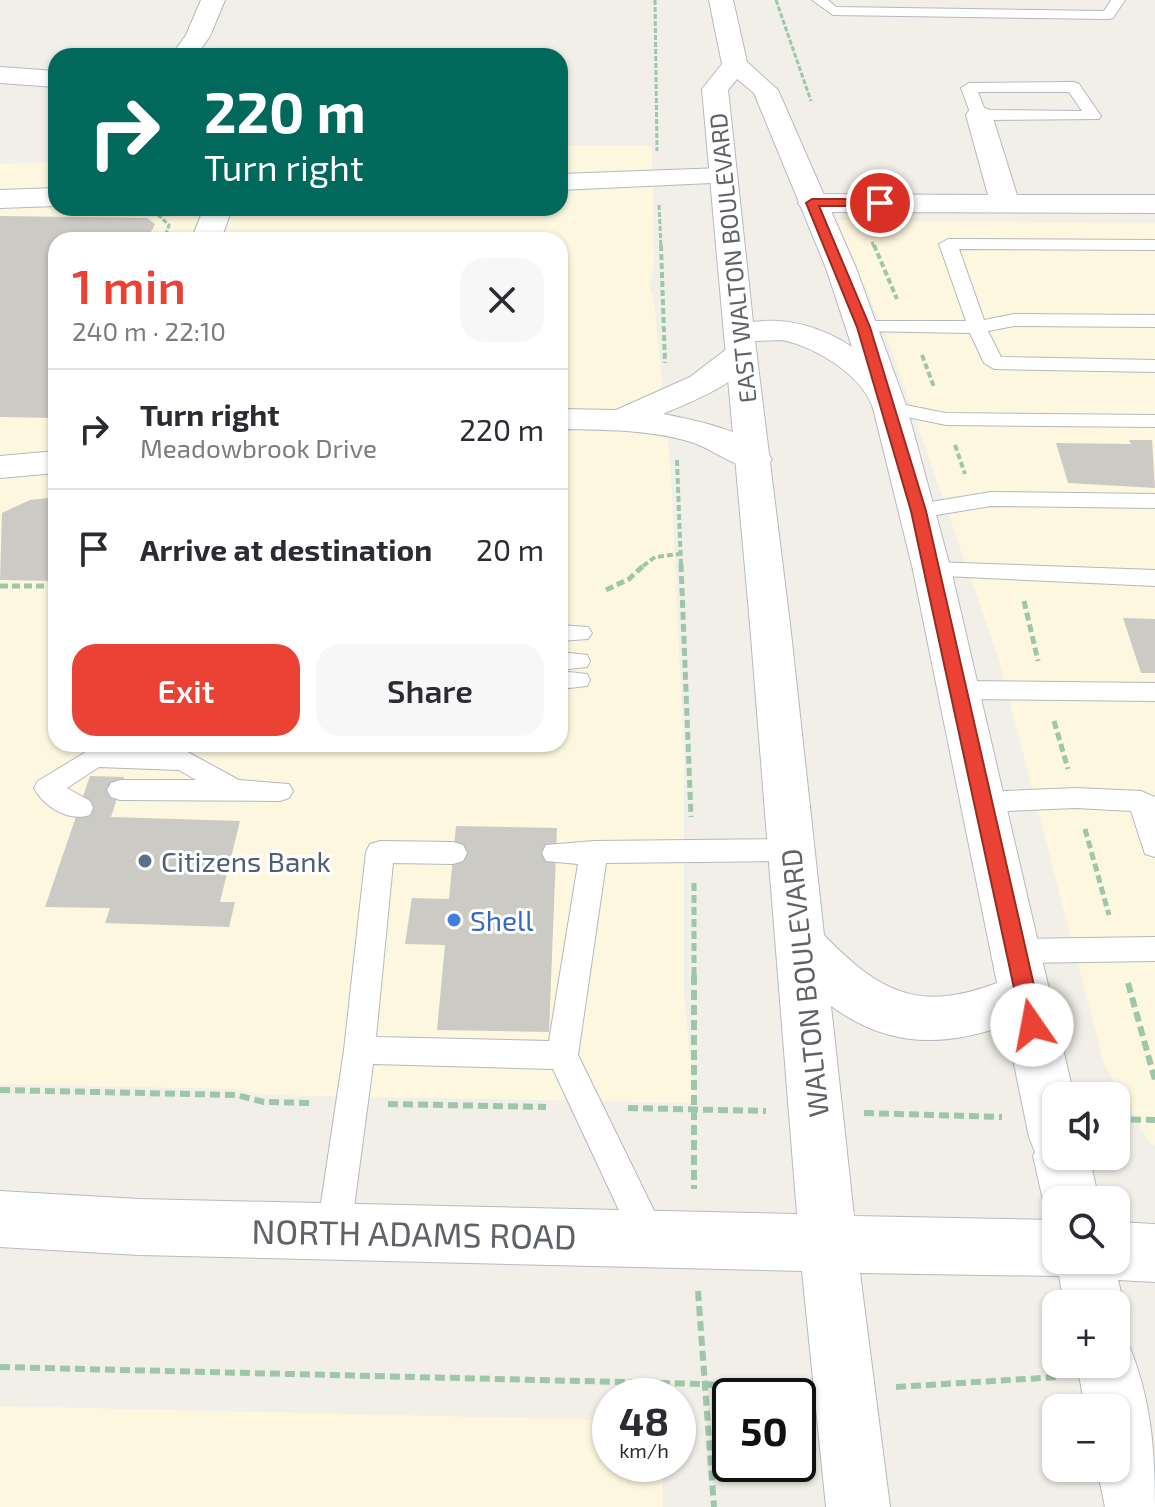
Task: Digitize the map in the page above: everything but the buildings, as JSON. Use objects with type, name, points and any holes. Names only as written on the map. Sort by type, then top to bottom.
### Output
[{"type":"main road","points":[[189,48],[198,36],[213,0]]},
{"type":"main road","points":[[721,0],[735,65],[765,90],[770,152],[812,203],[864,327],[887,397],[932,570],[1044,1082]]},
{"type":"main road","name":"EAST WALTON BOULEVARD","points":[[735,65],[715,89],[739,344],[754,459]]},
{"type":"main road","points":[[0,75],[48,78]]},
{"type":"main road","points":[[979,115],[1005,203]]},
{"type":"main road","points":[[568,182],[658,179],[770,152]]},
{"type":"main road","points":[[0,199],[48,197]]},
{"type":"main road","points":[[812,203],[1155,204]]},
{"type":"main road","points":[[568,419],[624,419],[674,412],[739,344],[779,329],[806,334],[837,349],[887,397]]},
{"type":"main road","points":[[674,412],[754,459]]},
{"type":"main road","name":"WALTON BOULEVARD","points":[[754,459],[828,1245],[858,1507]]},
{"type":"main road","points":[[0,467],[48,463]]},
{"type":"main road","points":[[800,943],[846,991],[877,1008],[924,1020],[960,1018],[980,1013],[1021,972]]},
{"type":"main road","name":"NORTH ADAMS ROAD","points":[[0,1219],[139,1227],[1042,1249]]},
{"type":"main road","points":[[1130,1252],[1155,1253]]},
{"type":"main road","points":[[1092,1378],[1105,1394]]},
{"type":"main road","points":[[1130,1474],[1137,1507]]},
{"type":"lane","points":[[819,0],[833,11],[1108,15],[1118,0]]},
{"type":"lane","points":[[1074,87],[1093,116],[979,115],[969,88],[1074,87]]},
{"type":"lane","points":[[1155,245],[948,244],[977,327],[994,363],[1155,366]]},
{"type":"lane","points":[[864,327],[977,327],[1014,320],[1155,321]]},
{"type":"lane","points":[[887,397],[946,419],[1155,421]]},
{"type":"lane","points":[[918,511],[974,500],[1155,501]]},
{"type":"lane","points":[[932,570],[1155,578]]},
{"type":"lane","points":[[958,690],[1155,692]]},
{"type":"lane","points":[[83,798],[74,808],[47,788],[87,774],[186,776],[233,790],[280,791]]},
{"type":"lane","points":[[117,799],[176,809],[233,790]]},
{"type":"lane","points":[[983,802],[1076,798],[1148,806],[1155,846]]},
{"type":"lane","points":[[556,853],[791,850]]},
{"type":"lane","points":[[334,1230],[359,1050],[380,852],[453,853]]},
{"type":"lane","points":[[594,852],[562,1055],[650,1239]]},
{"type":"lane","points":[[1021,972],[1119,951],[1155,949]]},
{"type":"lane","points":[[359,1050],[562,1055]]},
{"type":"path","points":[[655,0],[666,379],[674,412],[693,853],[694,1109]]},
{"type":"path","points":[[776,0],[812,104]]},
{"type":"path","points":[[849,203],[875,246],[946,419],[974,500]]},
{"type":"path","points":[[159,216],[169,225],[167,232]]},
{"type":"path","points":[[606,590],[634,578],[646,561],[656,554],[680,554]]},
{"type":"path","points":[[1018,575],[1045,689],[1155,1080]]},
{"type":"path","points":[[0,586],[48,586]]},
{"type":"path","points":[[854,1113],[1006,1117]]},
{"type":"path","points":[[1130,1119],[1155,1120]]},
{"type":"path","points":[[0,1367],[712,1384]]},
{"type":"path","points":[[886,1388],[1042,1374]]},
{"type":"path","points":[[704,1384],[714,1507]]},
{"type":"shaded area","points":[[568,146],[652,146],[654,266],[649,286],[654,300],[671,474],[684,760],[684,995],[695,1103],[267,1095],[228,1089],[0,1084],[0,164],[48,162],[48,216],[568,216]]},
{"type":"shaded area","points":[[837,220],[1155,223],[1155,1145],[1150,1143],[1130,1109],[1130,1082],[1114,1082],[1104,1064],[998,657],[889,343]]},
{"type":"shaded area","points":[[0,1406],[592,1420],[592,1482],[662,1482],[663,1507],[0,1507]]},
{"type":"place","name":"Citizens Bank","points":[[145,861]]},
{"type":"place","name":"Shell","points":[[454,920]]},
{"type":"route","points":[[880,203],[812,203],[864,327],[918,511],[1032,1025]]}]
